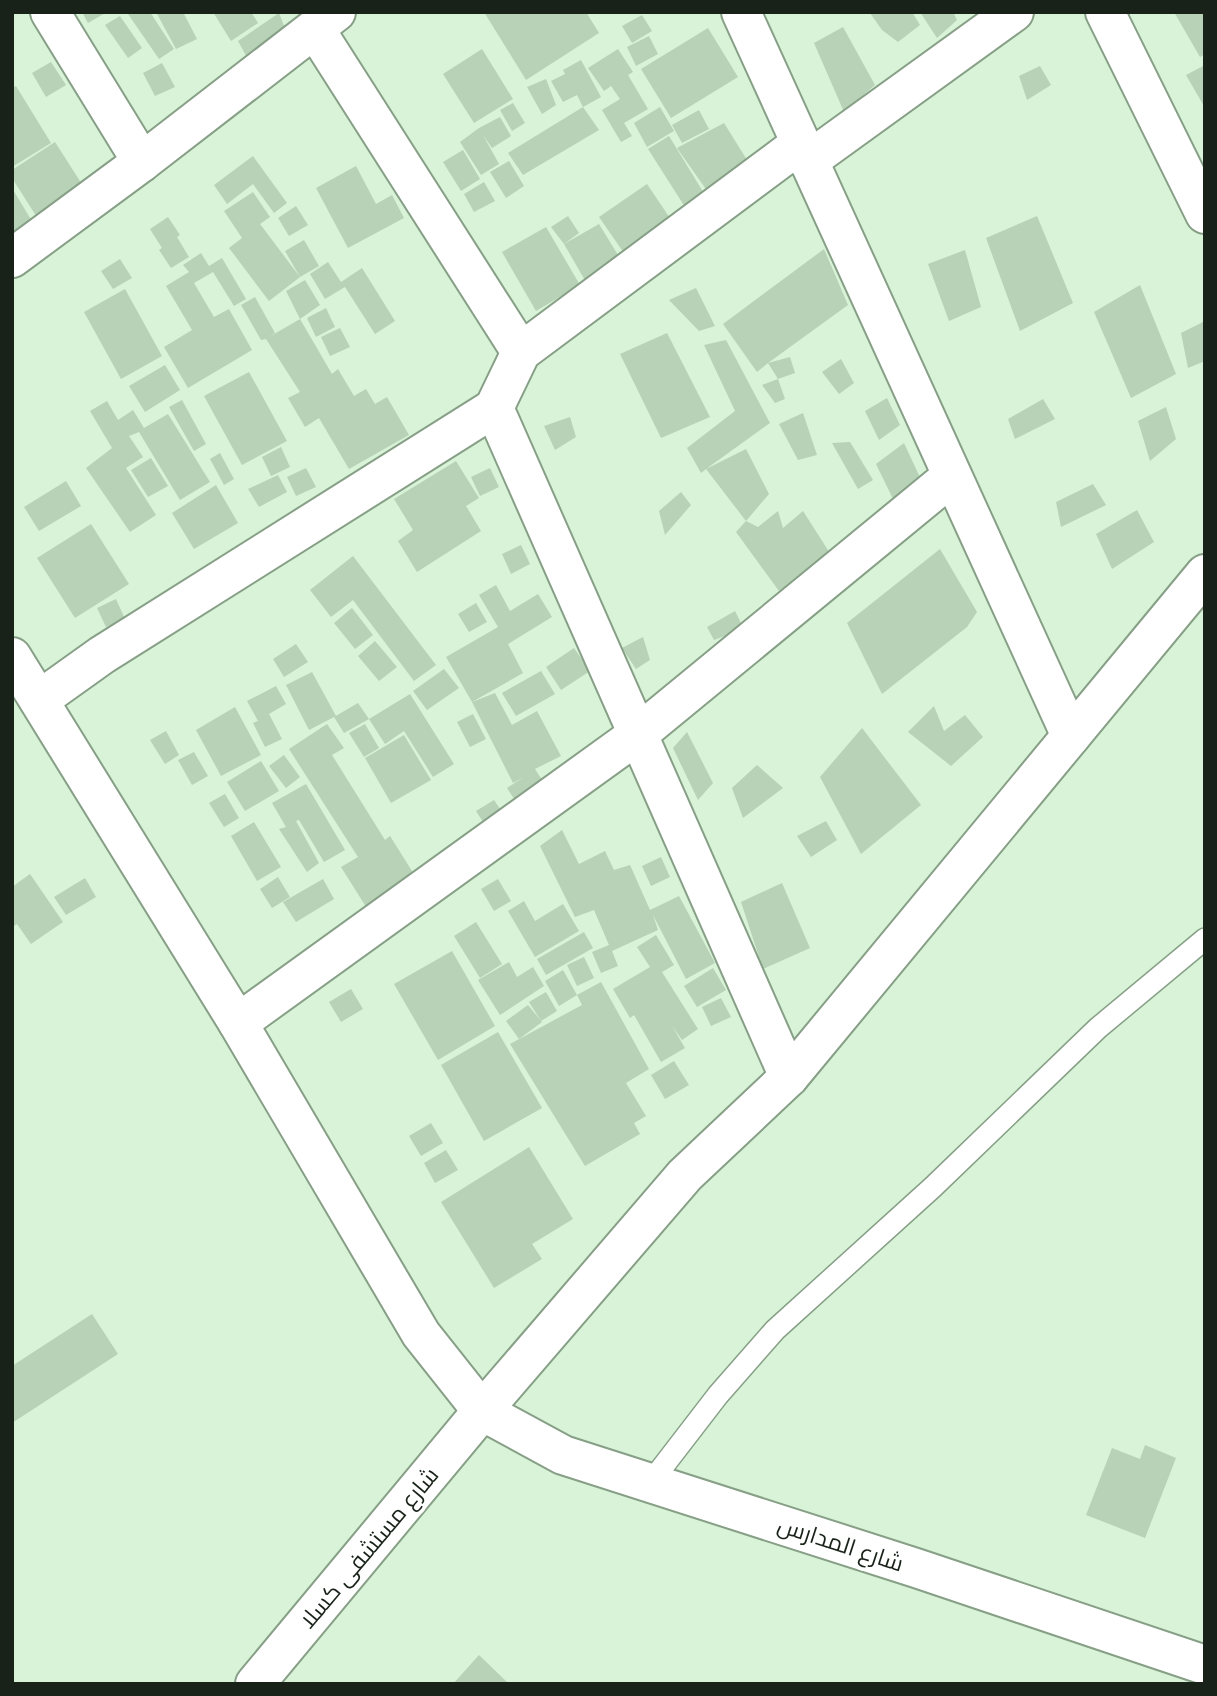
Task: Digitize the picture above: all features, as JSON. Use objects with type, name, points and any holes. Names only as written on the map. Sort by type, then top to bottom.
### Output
[{"type":"street","points":[[50,12],[142,162]]},
{"type":"street","points":[[741,12],[1071,736]]},
{"type":"street","points":[[39,700],[102,655],[494,408],[521,352],[804,152],[1014,12]]},
{"type":"street","points":[[1105,12],[1205,214]]},
{"type":"street","points":[[12,258],[142,162],[325,20],[521,352]]},
{"type":"street","points":[[494,408],[789,1077]]},
{"type":"street","points":[[238,1023],[637,735],[952,476]]},
{"type":"street","name":"شارع مستشفى كسلا","points":[[255,1684],[482,1412],[685,1175],[789,1077],[1205,574]]},
{"type":"street","points":[[12,657],[238,1023],[421,1334],[482,1412]]},
{"type":"street","name":"شارع المدارس","points":[[482,1412],[563,1455],[916,1568],[1205,1665]]},
{"type":"lane","points":[[651,1482],[718,1395],[775,1330],[933,1186],[1098,1028],[1205,939]]},
{"type":"building","points":[[82,12],[107,12],[88,23]]},
{"type":"building","points":[[150,12],[174,49],[159,59],[128,14]]},
{"type":"building","points":[[156,12],[183,12],[197,39],[176,49]]},
{"type":"building","points":[[213,12],[251,12],[258,23],[231,41]]},
{"type":"building","points":[[484,12],[586,12],[599,33],[526,80]]},
{"type":"building","points":[[912,12],[920,25],[898,42],[882,30],[870,13]]},
{"type":"building","points":[[920,12],[953,12],[957,20],[937,38]]},
{"type":"building","points":[[1174,12],[1205,12],[1205,54],[1200,57]]},
{"type":"building","points":[[279,13],[288,36],[250,63],[238,41]]},
{"type":"building","points":[[642,15],[652,31],[632,43],[622,26]]},
{"type":"building","points":[[120,16],[142,48],[128,58],[105,25]]},
{"type":"building","points":[[843,27],[875,85],[844,112],[814,43]]},
{"type":"building","points":[[708,28],[738,77],[671,118],[641,69]]},
{"type":"building","points":[[649,36],[658,54],[636,66],[627,47]]},
{"type":"building","points":[[482,49],[513,99],[474,123],[443,74]]},
{"type":"building","points":[[618,49],[633,72],[628,75],[648,109],[624,123],[632,136],[621,142],[602,110],[620,99],[611,86],[604,91],[588,68]]},
{"type":"building","points":[[581,60],[601,97],[583,107],[577,95],[563,102],[551,81],[565,74],[563,70]]},
{"type":"building","points":[[51,62],[66,85],[46,97],[32,73]]},
{"type":"building","points":[[162,63],[175,87],[155,96],[143,73]]},
{"type":"building","points":[[1205,65],[1205,108],[1186,75]]},
{"type":"building","points":[[1040,66],[1051,85],[1027,100],[1019,76]]},
{"type":"building","points":[[546,79],[556,105],[542,114],[527,87]]},
{"type":"building","points":[[16,86],[51,143],[12,167],[12,88]]},
{"type":"building","points":[[513,103],[525,123],[512,131],[500,110]]},
{"type":"building","points":[[583,107],[599,130],[523,175],[508,153]]},
{"type":"building","points":[[660,107],[674,131],[647,147],[634,123]]},
{"type":"building","points":[[699,110],[709,129],[682,143],[672,125]]},
{"type":"building","points":[[500,117],[511,136],[492,148],[483,135],[499,164],[481,175],[460,142]]},
{"type":"building","points":[[724,123],[752,168],[710,195],[677,148]]},
{"type":"building","points":[[669,136],[705,195],[685,207],[648,149]]},
{"type":"building","points":[[55,142],[87,192],[40,222],[12,178],[12,170]]},
{"type":"building","points":[[463,150],[480,179],[461,191],[443,162]]},
{"type":"building","points":[[253,156],[287,203],[274,213],[253,184],[227,204],[214,185]]},
{"type":"building","points":[[509,161],[524,186],[506,198],[490,172]]},
{"type":"building","points":[[356,166],[376,204],[392,195],[404,218],[348,248],[316,188]]},
{"type":"building","points":[[484,182],[495,201],[474,212],[464,194]]},
{"type":"building","points":[[647,184],[674,224],[626,256],[599,217]]},
{"type":"building","points":[[12,188],[33,223],[15,234],[12,230]]},
{"type":"building","points":[[253,192],[270,217],[260,224],[300,277],[269,301],[229,248],[242,238],[224,211]]},
{"type":"building","points":[[296,206],[308,225],[289,236],[278,218]]},
{"type":"building","points":[[568,216],[579,233],[564,244],[551,227]]},
{"type":"building","points":[[1037,216],[1073,303],[1020,331],[986,238]]},
{"type":"building","points":[[168,217],[180,235],[177,237],[189,257],[171,268],[150,229]]},
{"type":"building","points":[[599,224],[621,260],[586,282],[564,244]]},
{"type":"building","points":[[546,227],[580,285],[536,311],[502,252]]},
{"type":"building","points":[[304,240],[319,266],[300,277],[285,251]]},
{"type":"building","points":[[824,249],[848,305],[757,372],[723,324]]},
{"type":"building","points":[[965,250],[981,307],[949,321],[928,264]]},
{"type":"building","points":[[201,253],[209,266],[222,258],[246,299],[234,306],[213,272],[194,283],[214,317],[229,309],[252,350],[188,388],[164,347],[192,330],[166,286],[189,272],[183,265]]},
{"type":"building","points":[[120,259],[132,278],[113,289],[101,271]]},
{"type":"building","points":[[328,262],[341,282],[362,268],[395,321],[375,334],[345,287],[325,299],[310,274]]},
{"type":"building","points":[[305,280],[320,305],[300,319],[286,291]]},
{"type":"building","points":[[1140,285],[1176,374],[1131,398],[1094,312]]},
{"type":"building","points":[[696,288],[715,326],[699,331],[669,300]]},
{"type":"building","points":[[125,289],[162,356],[121,379],[84,312]]},
{"type":"building","points":[[255,297],[275,333],[269,337],[300,319],[332,374],[338,369],[354,396],[366,389],[375,404],[387,397],[409,435],[349,469],[319,418],[305,427],[288,398],[300,392],[266,339],[261,340],[241,305]]},
{"type":"building","points":[[326,308],[335,327],[316,337],[307,318]]},
{"type":"building","points":[[1205,321],[1205,361],[1188,368],[1181,333]]},
{"type":"building","points":[[340,328],[350,347],[330,356],[321,337]]},
{"type":"building","points":[[667,333],[710,417],[661,438],[620,354]]},
{"type":"building","points":[[726,340],[770,423],[701,473],[687,448],[735,411],[704,345]]},
{"type":"building","points":[[790,357],[795,373],[778,379],[768,363]]},
{"type":"building","points":[[841,359],[854,383],[839,394],[822,372]]},
{"type":"building","points":[[165,365],[180,390],[145,412],[129,386]]},
{"type":"building","points":[[249,372],[287,441],[242,465],[204,396]]},
{"type":"building","points":[[778,379],[785,399],[775,403],[762,385]]},
{"type":"building","points":[[887,398],[900,425],[879,440],[865,411]]},
{"type":"building","points":[[1043,399],[1055,419],[1015,439],[1008,419]]},
{"type":"building","points":[[182,400],[206,444],[194,451],[169,407]]},
{"type":"building","points":[[107,401],[118,420],[133,410],[144,428],[168,414],[210,482],[180,500],[139,432],[129,436],[143,457],[126,468],[156,515],[130,532],[86,468],[112,448],[90,411]]},
{"type":"building","points":[[1166,407],[1176,439],[1150,461],[1138,421]]},
{"type":"building","points":[[803,413],[817,455],[798,460],[779,424]]},
{"type":"building","points":[[570,417],[576,437],[555,450],[544,426]]},
{"type":"building","points":[[850,442],[873,480],[858,489],[832,443]]},
{"type":"building","points":[[904,443],[924,486],[893,499],[876,464]]},
{"type":"building","points":[[281,447],[290,467],[271,476],[262,457]]},
{"type":"building","points":[[746,449],[769,494],[746,521],[706,469]]},
{"type":"building","points":[[220,453],[234,479],[224,485],[210,459]]},
{"type":"building","points":[[151,458],[168,486],[148,497],[131,470]]},
{"type":"building","points":[[456,461],[479,498],[466,506],[481,531],[417,572],[398,541],[413,530],[394,499]]},
{"type":"building","points":[[306,468],[316,487],[296,496],[287,477]]},
{"type":"building","points":[[490,468],[499,487],[480,496],[471,477]]},
{"type":"building","points":[[278,475],[287,492],[259,507],[248,489]]},
{"type":"building","points":[[66,481],[81,506],[39,531],[24,507]]},
{"type":"building","points":[[1093,484],[1106,505],[1061,527],[1056,502]]},
{"type":"building","points":[[216,485],[238,523],[194,549],[172,513]]},
{"type":"building","points":[[681,492],[691,505],[665,535],[659,511]]},
{"type":"building","points":[[1137,510],[1154,542],[1112,569],[1096,534]]},
{"type":"building","points":[[778,511],[783,528],[803,511],[833,558],[779,591],[736,532],[746,521],[758,527]]},
{"type":"building","points":[[91,524],[129,584],[75,618],[37,558]]},
{"type":"building","points":[[521,545],[530,564],[511,574],[502,554]]},
{"type":"building","points":[[940,549],[977,612],[967,627],[882,694],[847,623]]},
{"type":"building","points":[[353,556],[436,665],[414,681],[353,600],[331,617],[310,590]]},
{"type":"building","points":[[496,585],[510,611],[538,594],[552,617],[508,644],[523,673],[472,702],[446,657],[498,627],[479,595]]},
{"type":"building","points":[[116,599],[125,619],[106,627],[97,608]]},
{"type":"building","points":[[476,603],[487,622],[469,632],[458,614]]},
{"type":"building","points":[[352,608],[373,635],[355,649],[334,623]]},
{"type":"building","points":[[735,611],[744,629],[714,640],[707,627]]},
{"type":"building","points":[[643,637],[650,660],[636,669],[622,648]]},
{"type":"building","points":[[375,641],[397,667],[379,681],[358,656]]},
{"type":"building","points":[[296,644],[308,662],[284,677],[273,659]]},
{"type":"building","points":[[574,648],[590,671],[561,690],[546,667]]},
{"type":"building","points":[[444,669],[459,688],[427,710],[413,691]]},
{"type":"building","points":[[541,671],[555,694],[516,716],[502,693]]},
{"type":"building","points":[[312,672],[336,716],[309,730],[286,685]]},
{"type":"building","points":[[276,686],[286,704],[269,714],[282,739],[265,747],[253,723],[258,721],[247,701]]},
{"type":"building","points":[[495,693],[512,725],[537,711],[561,756],[535,769],[544,783],[516,802],[507,788],[524,777],[513,783],[472,702]]},
{"type":"building","points":[[410,694],[454,764],[433,777],[404,731],[385,744],[369,719]]},
{"type":"building","points":[[358,703],[369,719],[344,733],[334,717]]},
{"type":"building","points":[[934,706],[944,731],[965,715],[983,737],[951,766],[908,732]]},
{"type":"building","points":[[235,707],[261,755],[221,776],[196,730]]},
{"type":"building","points":[[473,714],[486,739],[470,747],[457,722]]},
{"type":"building","points":[[327,724],[344,748],[332,755],[385,840],[390,836],[417,879],[368,910],[341,867],[358,857],[289,749]]},
{"type":"building","points":[[365,724],[379,748],[364,757],[349,733]]},
{"type":"building","points":[[862,728],[921,805],[861,854],[820,777]]},
{"type":"building","points":[[166,731],[179,755],[165,764],[150,740]]},
{"type":"building","points":[[687,732],[713,783],[698,800],[673,748]]},
{"type":"building","points":[[404,735],[431,780],[391,803],[365,758]]},
{"type":"building","points":[[194,752],[208,776],[192,785],[178,760]]},
{"type":"building","points":[[284,755],[300,777],[286,788],[269,766]]},
{"type":"building","points":[[261,761],[279,791],[245,811],[227,782]]},
{"type":"building","points":[[757,765],[783,788],[743,818],[732,788]]},
{"type":"building","points":[[306,784],[345,850],[324,862],[299,820],[296,821],[319,863],[307,872],[279,829],[286,827],[272,803]]},
{"type":"building","points":[[225,794],[239,818],[224,827],[209,803]]},
{"type":"building","points":[[494,800],[503,813],[485,825],[476,811]]},
{"type":"building","points":[[826,821],[837,840],[811,857],[797,836]]},
{"type":"building","points":[[254,822],[281,867],[257,881],[231,836]]},
{"type":"building","points":[[562,830],[579,864],[605,851],[614,870],[630,865],[650,910],[679,896],[715,963],[686,979],[653,915],[658,930],[612,951],[618,966],[601,973],[592,952],[609,945],[594,910],[575,917],[540,846]]},
{"type":"building","points":[[661,857],[670,877],[651,886],[642,866]]},
{"type":"building","points":[[30,874],[63,922],[31,944],[17,924],[12,927],[12,887]]},
{"type":"building","points":[[278,877],[290,897],[272,908],[260,889]]},
{"type":"building","points":[[85,878],[96,897],[66,915],[54,897]]},
{"type":"building","points":[[323,879],[334,899],[296,922],[283,902]]},
{"type":"building","points":[[498,879],[511,901],[494,911],[481,889]]},
{"type":"building","points":[[782,883],[810,948],[763,969],[741,902]]},
{"type":"building","points":[[524,901],[535,921],[563,904],[579,931],[535,957],[508,911]]},
{"type":"building","points":[[476,922],[502,964],[480,978],[454,936]]},
{"type":"building","points":[[584,932],[593,948],[546,975],[537,959]]},
{"type":"building","points":[[656,935],[674,965],[662,972],[698,1029],[682,1040],[672,1026],[685,1048],[661,1062],[634,1015],[630,1018],[613,989],[650,967],[637,947]]},
{"type":"building","points":[[452,951],[495,1026],[438,1060],[394,984]]},
{"type":"building","points":[[584,957],[594,978],[577,986],[567,965]]},
{"type":"building","points":[[509,962],[517,977],[533,967],[544,986],[500,1015],[478,980]]},
{"type":"building","points":[[713,968],[726,990],[697,1007],[684,986]]},
{"type":"building","points":[[563,970],[577,995],[559,1006],[545,981]]},
{"type":"building","points":[[601,982],[649,1069],[626,1083],[646,1116],[634,1123],[640,1134],[585,1166],[510,1044],[582,1005],[577,995]]},
{"type":"building","points":[[351,989],[363,1009],[341,1022],[329,1002]]},
{"type":"building","points":[[546,992],[557,1011],[541,1021],[529,1002]]},
{"type":"building","points":[[721,998],[731,1017],[711,1026],[702,1007]]},
{"type":"building","points":[[528,1005],[542,1022],[519,1039],[506,1021]]},
{"type":"building","points":[[498,1032],[542,1108],[484,1141],[441,1065]]},
{"type":"building","points":[[674,1061],[689,1085],[665,1099],[651,1075]]},
{"type":"building","points":[[431,1123],[443,1143],[421,1156],[409,1136]]},
{"type":"building","points":[[529,1147],[573,1219],[532,1244],[542,1259],[494,1288],[441,1202]]},
{"type":"building","points":[[446,1150],[458,1170],[435,1183],[424,1163]]},
{"type":"building","points":[[92,1314],[118,1354],[12,1423],[12,1366]]},
{"type":"building","points":[[1145,1445],[1176,1458],[1145,1538],[1086,1515],[1112,1448],[1140,1459]]},
{"type":"building","points":[[479,1655],[509,1684],[453,1684]]}]
